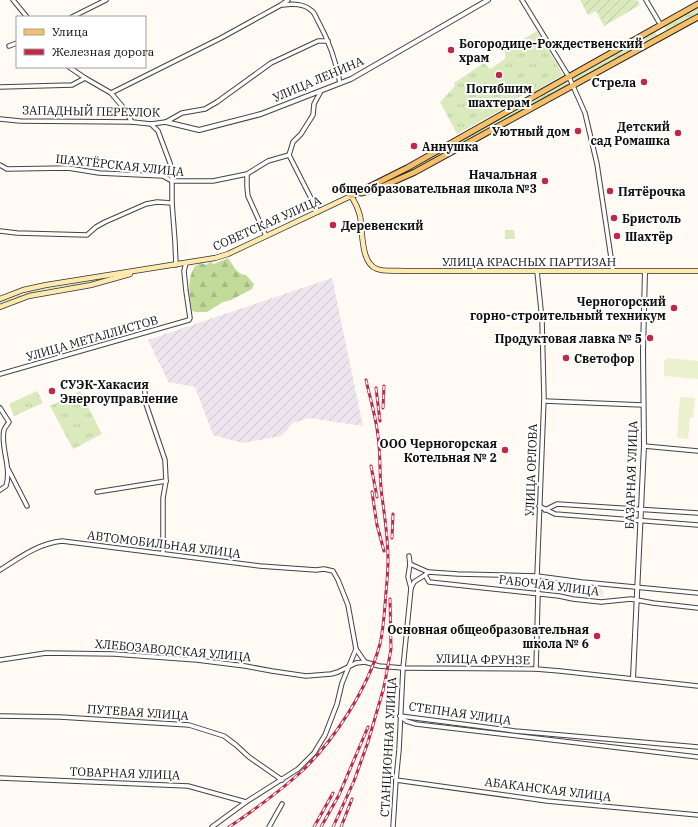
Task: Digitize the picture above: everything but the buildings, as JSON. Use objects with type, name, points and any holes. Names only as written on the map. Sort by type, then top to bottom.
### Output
[{"type":"main road","name":"СОВЕТСКАЯ УЛИЦА","points":[[0,299],[23,290],[46,285],[186,264],[228,254],[407,168],[698,4]]},
{"type":"main road","name":"СОВЕТСКАЯ УЛИЦА","points":[[351,196],[379,188],[415,172],[698,17]]},
{"type":"main road","name":"УЛИЦА КРАСНЫХ ПАРТИЗАН","points":[[351,196],[357,206],[360,217],[366,257],[371,266],[378,269],[405,271],[698,271]]},
{"type":"main road","name":"СОВЕТСКАЯ УЛИЦА","points":[[0,307],[29,296],[104,282],[141,270]]},
{"type":"street","points":[[13,0],[26,16]]},
{"type":"street","points":[[74,16],[106,0]]},
{"type":"street","points":[[111,93],[221,38],[288,0]]},
{"type":"street","name":"УЛИЦА ЛЕНИНА","points":[[166,122],[199,130],[260,114],[321,91],[370,69],[411,43],[488,0]]},
{"type":"street","points":[[522,0],[569,77],[585,113],[594,149],[613,271]]},
{"type":"street","points":[[646,0],[659,22]]},
{"type":"street","points":[[281,5],[296,4],[313,11],[328,41],[340,82]]},
{"type":"street","name":"ЗАПАДНЫЙ ПЕРЕУЛОК","points":[[0,119],[20,121],[132,122],[151,124],[166,122],[182,113],[205,110],[271,63],[318,41],[328,41]]},
{"type":"street","points":[[9,46],[16,43]]},
{"type":"street","points":[[70,68],[111,93],[122,106],[132,122]]},
{"type":"street","points":[[0,87],[72,85],[85,78]]},
{"type":"street","points":[[318,212],[289,155],[293,142],[301,134],[313,115],[314,104],[321,91]]},
{"type":"street","points":[[151,124],[158,131],[172,172],[172,203],[176,242],[176,265]]},
{"type":"street","name":"ШАХТЁРСКАЯ УЛИЦА","points":[[0,165],[7,169],[68,168],[99,173],[163,176],[172,181],[213,181],[247,174],[268,161],[289,155]]},
{"type":"street","points":[[247,174],[248,196],[266,236]]},
{"type":"street","points":[[0,231],[17,233],[87,235],[96,227],[146,204],[157,202],[172,203]]},
{"type":"street","name":"УЛИЦА МЕТАЛЛИСТОВ","points":[[0,374],[189,320],[190,318],[184,272],[186,264]]},
{"type":"street","name":"УЛИЦА ОРЛОВА","points":[[536,669],[539,506],[544,401],[542,320],[537,271]]},
{"type":"street","name":"БАЗАРНАЯ УЛИЦА","points":[[633,678],[644,446],[643,351],[645,271]]},
{"type":"street","points":[[144,383],[146,404],[165,460],[166,482],[162,498],[163,553]]},
{"type":"street","points":[[544,401],[643,405]]},
{"type":"street","points":[[0,408],[9,422],[3,430],[2,447],[7,466],[8,478],[6,486],[0,490]]},
{"type":"street","points":[[644,446],[698,451]]},
{"type":"street","points":[[7,466],[27,506]]},
{"type":"street","points":[[97,492],[166,482]]},
{"type":"street","points":[[545,510],[557,504],[640,508],[698,513]]},
{"type":"street","points":[[539,506],[555,514],[698,525]]},
{"type":"street","name":"АВТОМОБИЛЬНАЯ УЛИЦА","points":[[0,570],[34,549],[57,541],[260,566],[316,570],[324,569],[332,571],[338,580],[348,605],[356,649]]},
{"type":"street","points":[[409,556],[410,564],[408,577],[411,588]]},
{"type":"street","points":[[403,668],[411,588],[414,582],[428,572],[410,564]]},
{"type":"street","name":"РАБОЧАЯ УЛИЦА","points":[[428,572],[537,576],[698,593]]},
{"type":"street","name":"РАБОЧАЯ УЛИЦА","points":[[425,575],[429,582],[601,602],[631,599],[698,608]]},
{"type":"street","points":[[356,649],[365,662]]},
{"type":"street","points":[[212,827],[246,802],[298,769],[314,753],[325,735],[335,709],[342,682],[356,649]]},
{"type":"street","name":"ХЛЕБОЗАВОДСКАЯ УЛИЦА","points":[[0,660],[46,653],[101,654],[197,660],[306,676],[331,674],[338,672],[356,662],[365,662]]},
{"type":"street","name":"УЛИЦА ФРУНЗЕ","points":[[365,662],[379,666],[403,668],[536,669],[698,686]]},
{"type":"street","name":"СТАНЦИОННАЯ УЛИЦА","points":[[393,827],[403,668]]},
{"type":"street","name":"ПУТЕВАЯ УЛИЦА","points":[[0,716],[60,717],[189,725],[224,736],[282,780]]},
{"type":"street","name":"СТЕПНАЯ УЛИЦА","points":[[400,716],[515,731],[698,747]]},
{"type":"street","name":"СТЕПНАЯ УЛИЦА","points":[[400,716],[406,722],[416,724],[698,757]]},
{"type":"street","name":"ТОВАРНАЯ УЛИЦА","points":[[0,778],[188,786],[246,802]]},
{"type":"street","name":"АБАКАНСКАЯ УЛИЦА","points":[[396,780],[547,801],[698,815]]},
{"type":"street","points":[[269,827],[282,804]]},
{"type":"shaded area","points":[[332,278],[363,426],[309,418],[293,423],[281,436],[243,443],[213,435],[195,387],[169,383],[148,340]]},
{"type":"green space","points":[[580,0],[637,0],[640,5],[604,26],[596,11],[588,15]]},
{"type":"green space","points":[[698,8],[698,15],[667,32],[664,26]]},
{"type":"green space","points":[[537,31],[563,75],[528,95],[525,94],[505,105],[503,109],[457,134],[440,102],[455,86],[454,83],[484,63],[490,69],[505,59],[505,49]]},
{"type":"green space","points":[[655,31],[658,37],[576,82],[573,77]]},
{"type":"green space","points":[[566,81],[569,86],[415,169],[414,167]]},
{"type":"green space","points":[[505,230],[514,230],[515,239],[505,239]]},
{"type":"green space","points":[[228,258],[236,270],[241,274],[246,275],[254,284],[252,289],[231,300],[223,302],[207,312],[192,311],[190,277],[195,266],[201,263],[206,265],[210,262],[214,264]]},
{"type":"green space","points":[[108,278],[35,292],[0,304],[0,302],[32,291]]},
{"type":"green space","points":[[668,358],[698,361],[698,379],[664,376],[664,361]]},
{"type":"green space","points":[[37,391],[43,403],[14,416],[9,404]]},
{"type":"green space","points":[[80,391],[102,434],[73,449],[50,406]]},
{"type":"green space","points":[[680,397],[695,398],[693,418],[690,418],[688,439],[677,438]]},
{"type":"green space","points":[[578,588],[603,589],[603,597],[579,596]]},
{"type":"railway","points":[[229,827],[266,801],[293,779],[326,745],[358,696],[375,661],[380,644],[383,624],[388,560],[377,429],[366,380]]},
{"type":"railway","points":[[383,408],[384,386]]},
{"type":"railway","points":[[376,388],[380,421]]},
{"type":"railway","points":[[371,466],[377,497]]},
{"type":"railway","points":[[372,492],[377,525],[384,551]]},
{"type":"railway","points":[[392,538],[393,514]]},
{"type":"railway","points":[[333,827],[354,781],[368,742],[384,687],[391,649],[390,599]]},
{"type":"railway","points":[[321,827],[339,795],[368,727]]},
{"type":"railway","points":[[314,827],[333,793]]},
{"type":"railway","points":[[341,827],[352,799]]},
{"type":"place","name":"Богородице-Рождественский храм","points":[[451,50]]},
{"type":"place","name":"Погибшим шахтерам","points":[[499,75]]},
{"type":"place","name":"Стрела","points":[[644,82]]},
{"type":"place","name":"Уютный дом","points":[[578,131]]},
{"type":"place","name":"Детский сад Ромашка","points":[[678,133]]},
{"type":"place","name":"Аннушка","points":[[414,146]]},
{"type":"place","name":"Начальная общеобразовательная школа №3","points":[[545,181]]},
{"type":"place","name":"Пятёрочка","points":[[610,191]]},
{"type":"place","name":"Бристоль","points":[[614,218]]},
{"type":"place","name":"Деревенский","points":[[333,225]]},
{"type":"place","name":"Шахтёр","points":[[617,236]]},
{"type":"place","name":"Черногорский горно-строительный техникум","points":[[674,308]]},
{"type":"place","name":"Продуктовая лавка № 5","points":[[650,338]]},
{"type":"place","name":"Светофор","points":[[566,358]]},
{"type":"place","name":"СУЭК-Хакасия Энергоуправление","points":[[52,391]]},
{"type":"place","name":"ООО Черногорская Котельная № 2","points":[[505,450]]},
{"type":"place","name":"Основная общеобразовательная школа № 6","points":[[597,636]]}]
